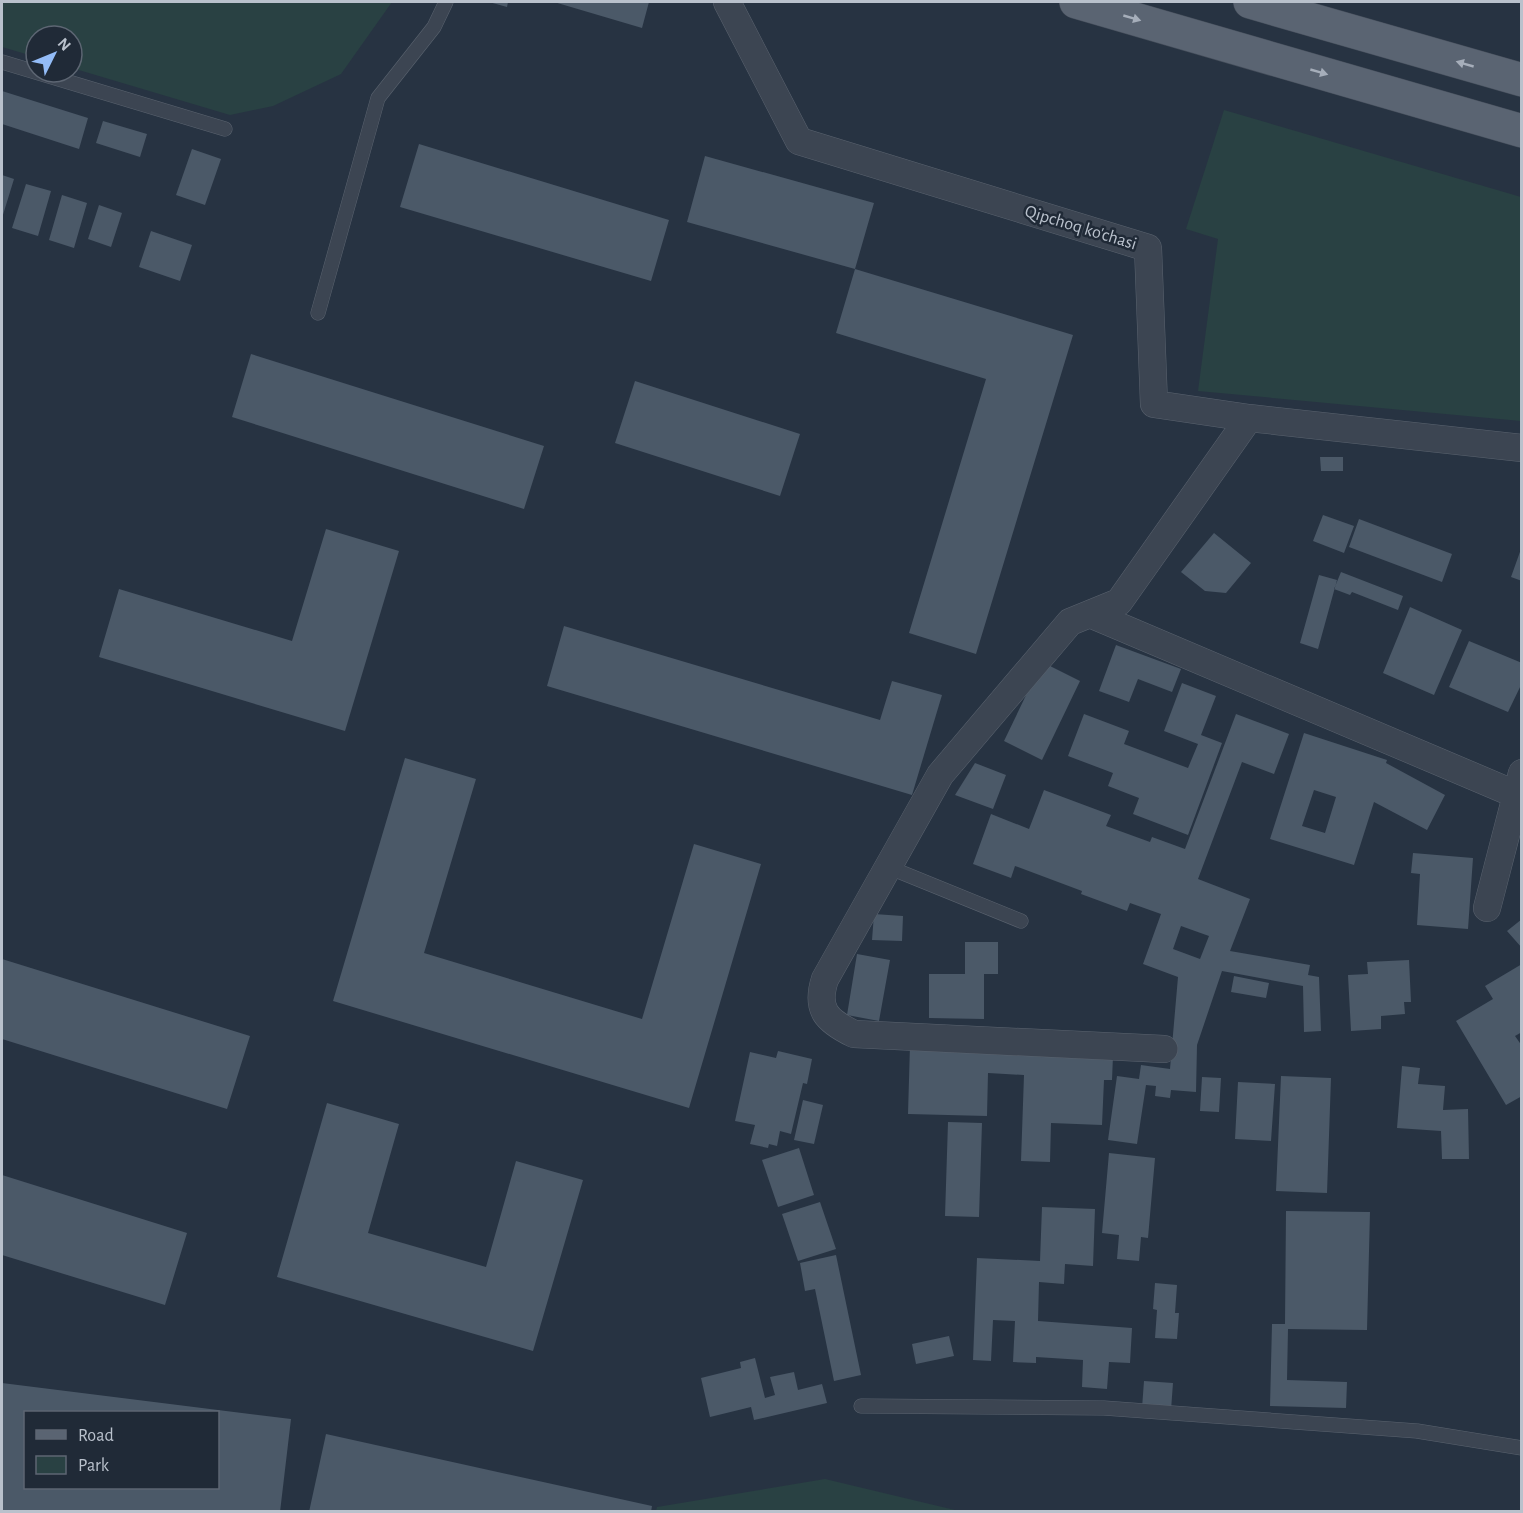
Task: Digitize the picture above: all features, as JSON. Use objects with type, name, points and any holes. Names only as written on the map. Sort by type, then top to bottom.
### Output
[{"type":"main road","points":[[1076,2],[1521,131]]},
{"type":"main road","points":[[1251,2],[1521,80]]},
{"type":"street","name":"Qipchoq ko'chasi","points":[[727,2],[799,141],[1148,248],[1154,404],[1249,418],[1521,448]]},
{"type":"street","points":[[1164,1049],[854,1035],[837,1026],[822,1011],[820,996],[825,980],[940,775],[1070,622],[1119,602],[1249,418]]},
{"type":"street","points":[[1090,614],[1520,788],[1487,908]]},
{"type":"lane","points":[[318,313],[378,98],[434,27],[446,2]]},
{"type":"lane","points":[[2,62],[225,129]]},
{"type":"lane","points":[[888,867],[1021,921]]},
{"type":"lane","points":[[861,1406],[1104,1408],[1417,1431],[1521,1448]]},
{"type":"green space","points":[[2,2],[392,2],[341,74],[273,106],[230,115],[84,72],[84,24],[24,24],[24,53],[2,47]]},
{"type":"green space","points":[[1224,110],[1521,197],[1521,421],[1198,391],[1218,239],[1186,229]]},
{"type":"green space","points":[[825,1479],[959,1511],[656,1511],[657,1507]]},
{"type":"building","points":[[489,2],[508,2],[507,7]]},
{"type":"building","points":[[554,2],[649,2],[642,28]]},
{"type":"building","points":[[2,91],[88,118],[79,149],[2,124]]},
{"type":"building","points":[[103,121],[147,134],[140,157],[96,143]]},
{"type":"building","points":[[419,144],[669,220],[651,281],[400,207]]},
{"type":"building","points":[[192,149],[221,159],[205,205],[176,195]]},
{"type":"building","points":[[705,156],[874,203],[855,269],[687,222]]},
{"type":"building","points":[[2,175],[14,179],[2,218]]},
{"type":"building","points":[[26,184],[51,191],[38,236],[12,228]]},
{"type":"building","points":[[62,195],[87,203],[74,248],[49,240]]},
{"type":"building","points":[[99,205],[122,213],[111,247],[88,239]]},
{"type":"building","points":[[151,231],[192,245],[180,281],[139,267]]},
{"type":"building","points":[[855,269],[1073,335],[976,654],[909,633],[986,379],[836,333]]},
{"type":"building","points":[[251,354],[544,446],[524,509],[232,417]]},
{"type":"building","points":[[635,381],[800,434],[780,496],[615,443]]},
{"type":"building","points":[[1320,457],[1343,457],[1343,471],[1321,471]]},
{"type":"building","points":[[1323,515],[1354,526],[1344,553],[1313,541]]},
{"type":"building","points":[[1359,519],[1452,554],[1442,582],[1349,547]]},
{"type":"building","points":[[326,529],[399,551],[345,731],[99,657],[119,589],[292,641]]},
{"type":"building","points":[[1214,533],[1251,563],[1226,593],[1205,591],[1181,572]]},
{"type":"building","points":[[1522,549],[1522,581],[1511,577]]},
{"type":"building","points":[[1341,572],[1403,596],[1398,610],[1352,592],[1350,595],[1334,589]]},
{"type":"building","points":[[1319,575],[1337,580],[1318,649],[1300,643]]},
{"type":"building","points":[[1410,607],[1462,630],[1434,695],[1383,673]]},
{"type":"building","points":[[564,626],[880,720],[892,681],[942,695],[912,795],[547,686]]},
{"type":"building","points":[[1469,641],[1522,663],[1522,683],[1508,712],[1449,687]]},
{"type":"building","points":[[1116,645],[1181,669],[1172,692],[1138,679],[1129,702],[1099,691]]},
{"type":"building","points":[[1042,662],[1080,681],[1042,760],[1004,741]]},
{"type":"building","points":[[1182,683],[1216,696],[1201,735],[1222,743],[1188,835],[1133,814],[1139,798],[1108,786],[1113,773],[1068,756],[1084,714],[1129,731],[1124,744],[1188,768],[1198,744],[1164,731]]},
{"type":"building","points":[[1236,714],[1289,734],[1274,774],[1242,762],[1198,879],[1250,899],[1230,951],[1310,965],[1308,975],[1319,977],[1321,1031],[1304,1032],[1303,986],[1222,971],[1197,1045],[1196,1092],[1171,1090],[1170,1098],[1155,1096],[1156,1086],[1146,1085],[1137,1144],[1108,1140],[1117,1076],[1139,1079],[1141,1065],[1170,1069],[1178,977],[1143,964],[1161,914],[1130,903],[1127,911],[1015,866],[1011,878],[973,864],[991,814],[1029,829],[1044,790],[1111,815],[1106,826],[1150,842],[1152,837],[1185,849]],"holes":[[[1181,926],[1209,936],[1200,959],[1173,949]]]},
{"type":"building","points":[[1304,733],[1387,760],[1386,763],[1445,795],[1427,830],[1374,802],[1354,865],[1270,839]],"holes":[[[1314,790],[1336,797],[1325,833],[1302,826]]]},
{"type":"building","points":[[405,758],[476,779],[424,953],[642,1019],[694,844],[761,864],[689,1108],[333,1001]]},
{"type":"building","points":[[975,763],[1006,775],[993,809],[955,795]]},
{"type":"building","points":[[1413,853],[1473,858],[1468,929],[1417,925],[1420,874],[1411,873]]},
{"type":"building","points":[[874,914],[903,916],[902,941],[872,940]]},
{"type":"building","points":[[1522,919],[1522,948],[1507,931]]},
{"type":"building","points":[[965,942],[998,942],[998,974],[984,974],[984,1019],[929,1018],[929,974],[965,974]]},
{"type":"building","points":[[857,954],[890,960],[879,1021],[847,1015]]},
{"type":"building","points":[[2,959],[250,1036],[227,1109],[2,1039]]},
{"type":"building","points":[[1409,960],[1411,1002],[1404,1002],[1405,1014],[1381,1016],[1381,1029],[1351,1031],[1348,975],[1368,974],[1367,962]]},
{"type":"building","points":[[1522,964],[1522,1032],[1515,1036],[1522,1046],[1522,1096],[1506,1105],[1456,1021],[1493,999],[1485,986]]},
{"type":"building","points":[[1234,976],[1269,983],[1266,998],[1231,992]]},
{"type":"building","points":[[910,1045],[1113,1056],[1112,1080],[1104,1080],[1102,1125],[1051,1123],[1050,1162],[1021,1161],[1024,1075],[988,1073],[987,1116],[908,1114]]},
{"type":"building","points":[[778,1051],[812,1059],[807,1084],[803,1083],[791,1134],[780,1131],[777,1146],[769,1144],[768,1148],[750,1144],[755,1125],[735,1121],[750,1052],[776,1058]]},
{"type":"building","points":[[1402,1066],[1420,1068],[1418,1084],[1445,1086],[1443,1110],[1468,1109],[1469,1159],[1442,1159],[1441,1131],[1397,1128]]},
{"type":"building","points":[[1281,1076],[1331,1078],[1327,1193],[1276,1191]]},
{"type":"building","points":[[1202,1077],[1221,1078],[1219,1112],[1200,1111]]},
{"type":"building","points":[[1238,1082],[1275,1084],[1271,1141],[1235,1139]]},
{"type":"building","points":[[803,1100],[823,1105],[814,1144],[794,1140]]},
{"type":"building","points":[[327,1103],[399,1124],[368,1233],[486,1267],[516,1161],[583,1180],[533,1351],[277,1277]]},
{"type":"building","points":[[948,1122],[982,1123],[979,1217],[945,1216]]},
{"type":"building","points":[[799,1148],[814,1195],[778,1207],[762,1160]]},
{"type":"building","points":[[1109,1153],[1155,1158],[1148,1238],[1141,1237],[1139,1261],[1117,1259],[1119,1235],[1102,1233]]},
{"type":"building","points":[[2,1175],[187,1233],[165,1305],[2,1255]]},
{"type":"building","points":[[820,1202],[836,1249],[798,1261],[782,1214]]},
{"type":"building","points":[[1042,1207],[1095,1209],[1093,1266],[1065,1264],[1064,1284],[1039,1282],[1038,1321],[1132,1328],[1130,1363],[1109,1362],[1107,1389],[1082,1387],[1083,1360],[1036,1357],[1036,1363],[1013,1362],[1015,1321],[993,1320],[991,1361],[973,1360],[977,1258],[1040,1261]]},
{"type":"building","points":[[1286,1211],[1370,1212],[1367,1330],[1288,1329],[1287,1380],[1347,1382],[1346,1408],[1270,1406],[1272,1324],[1285,1324]]},
{"type":"building","points":[[836,1255],[861,1375],[834,1381],[815,1289],[805,1291],[800,1263]]},
{"type":"building","points":[[1155,1283],[1177,1285],[1175,1313],[1179,1313],[1177,1339],[1155,1338],[1157,1310],[1153,1309]]},
{"type":"building","points":[[949,1336],[954,1356],[916,1364],[912,1344]]},
{"type":"building","points":[[755,1358],[765,1398],[775,1395],[770,1377],[794,1372],[798,1390],[822,1384],[827,1403],[754,1420],[751,1407],[710,1417],[701,1378],[741,1368],[740,1362]]},
{"type":"building","points":[[1144,1381],[1173,1383],[1171,1410],[1142,1408]]},
{"type":"building","points":[[2,1383],[291,1419],[280,1512],[2,1512]]},
{"type":"building","points":[[326,1434],[652,1506],[651,1512],[309,1512]]}]
